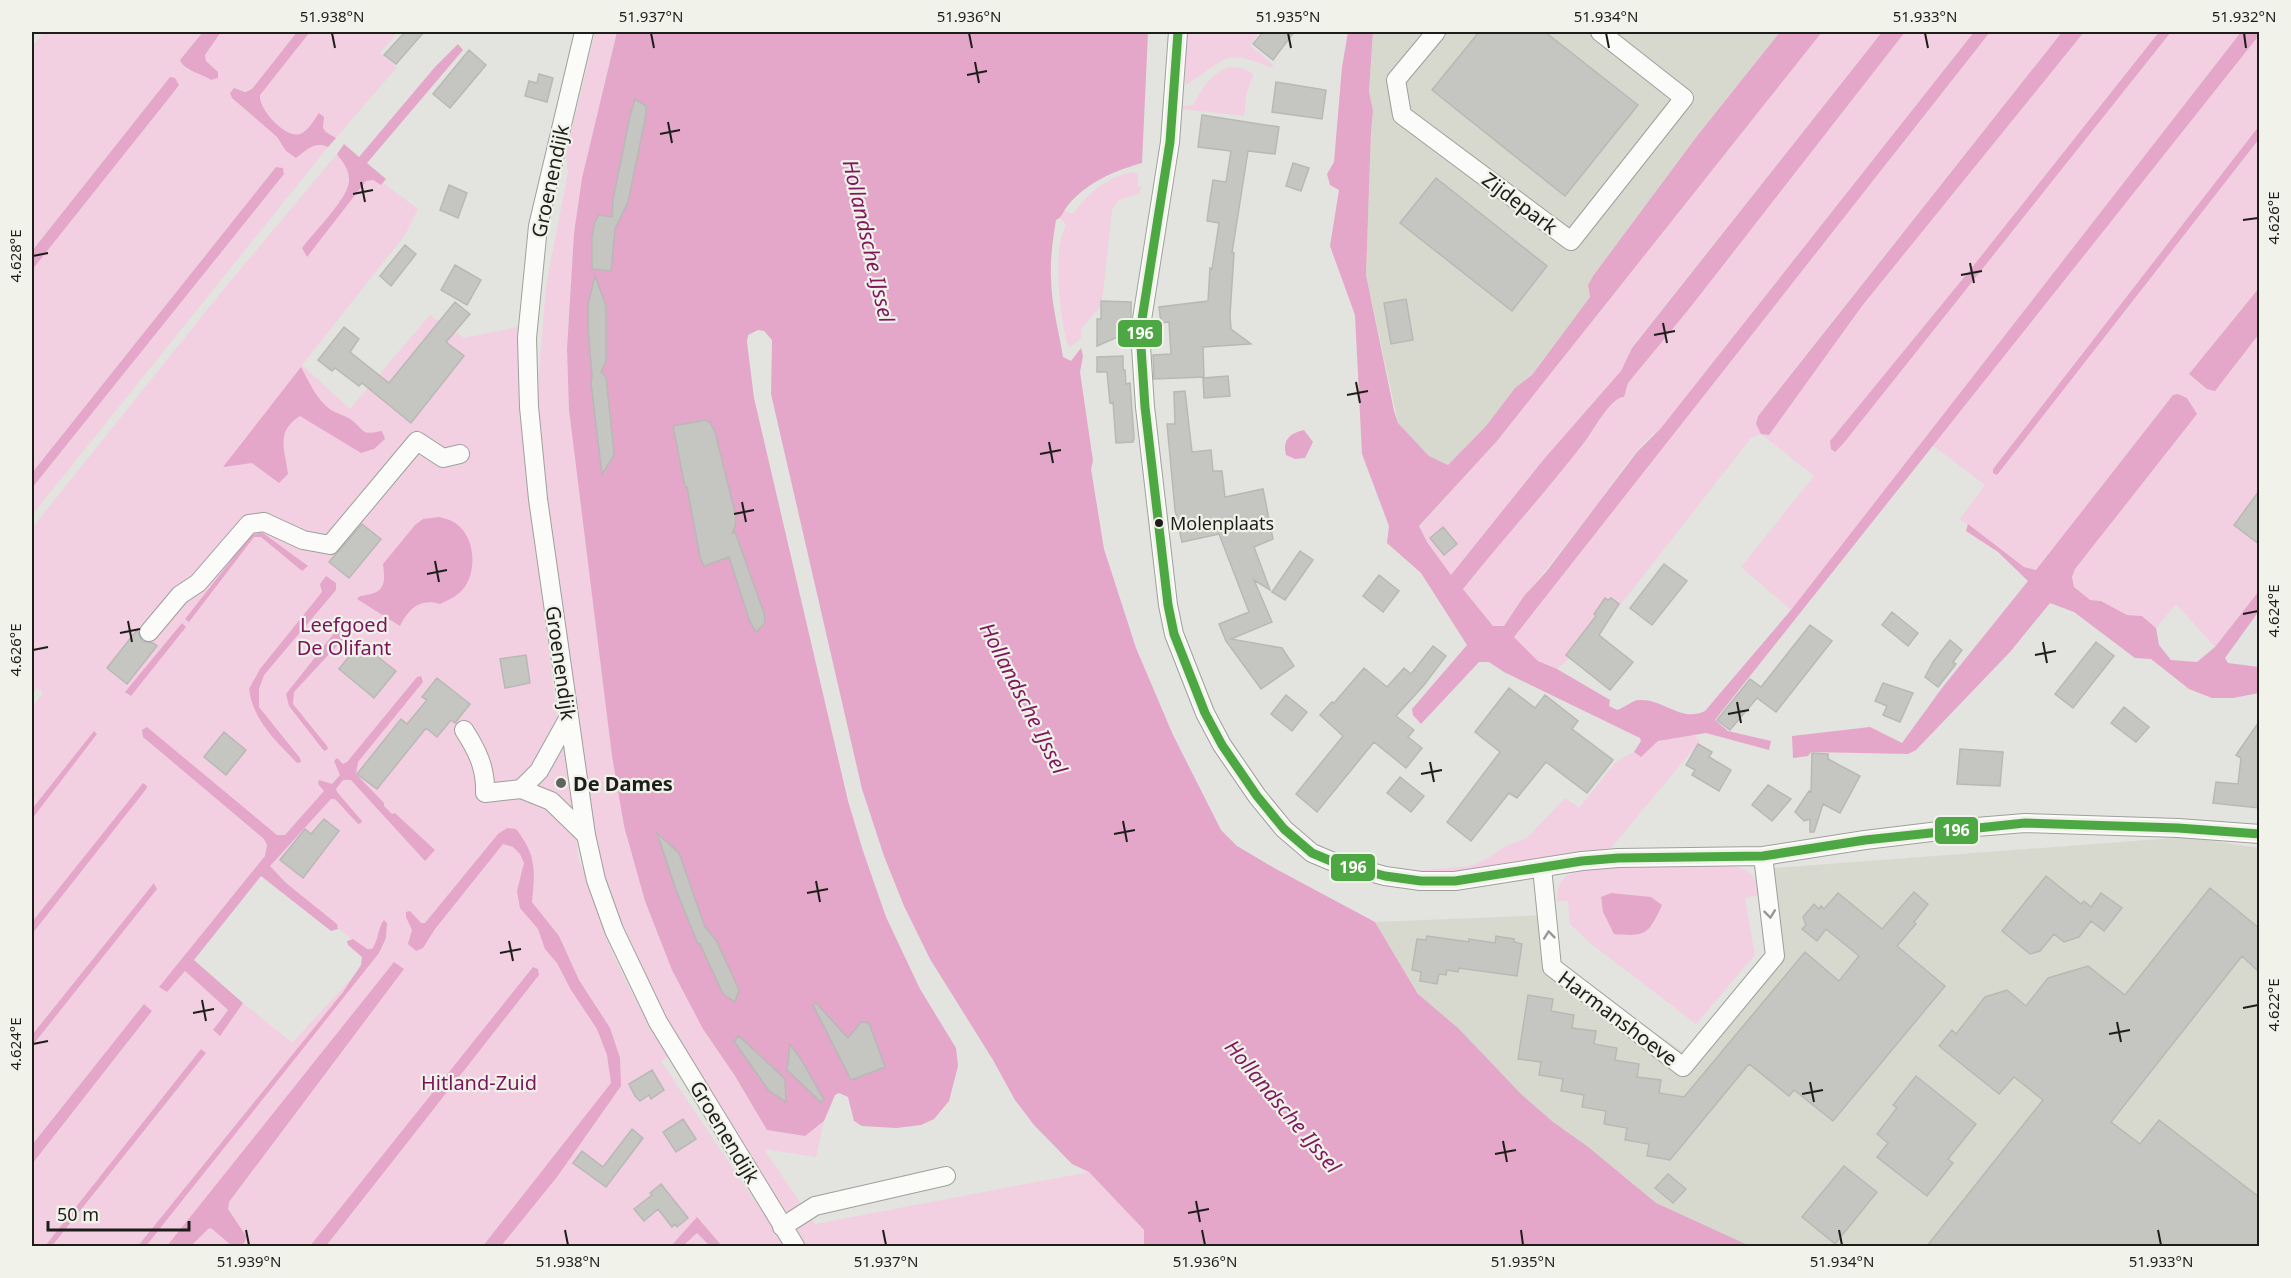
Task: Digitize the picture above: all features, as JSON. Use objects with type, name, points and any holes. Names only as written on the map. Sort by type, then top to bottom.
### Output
[{"type":"street","name":"Groenendijk","points":[[584,32],[538,226],[527,338],[538,499],[586,835],[596,880],[614,930],[658,1022],[795,1246]]},
{"type":"street","points":[[1178,32],[1170,142],[1142,313],[1140,347],[1168,605],[1174,634],[1205,713],[1222,745],[1257,796],[1284,829],[1312,853],[1331,861],[1375,873],[1421,881],[1455,881],[1618,858],[1764,856],[1964,828],[2025,824],[2167,828],[2259,834]]},
{"type":"street","name":"Zijdepark","points":[[1436,32],[1396,80],[1402,115],[1571,242],[1684,98],[1600,32]]},
{"type":"street","points":[[149,632],[180,595],[198,583],[249,524],[264,522],[303,540],[330,545],[417,441],[442,458],[460,454]]},
{"type":"street","points":[[521,789],[539,771],[569,717]]},
{"type":"street","points":[[464,730],[478,750],[485,793],[521,789],[551,801],[586,835]]},
{"type":"street","name":"Harmanshoeve","points":[[1542,868],[1552,967],[1683,1067],[1775,956],[1764,856]]},
{"type":"street","points":[[782,1227],[815,1206],[946,1176]]},
{"type":"shaded area","points":[[1373,32],[1780,32],[1697,136],[1593,276],[1588,285],[1590,297],[1532,375],[1515,388],[1486,426],[1448,465],[1429,456],[1398,423],[1366,275],[1373,111],[1369,92]]},
{"type":"shaded area","points":[[2187,837],[2259,848],[2259,1246],[1685,1246],[1459,1061],[1375,922],[1552,915],[1554,964],[1692,1058],[1776,958],[1763,869]]},
{"type":"green space","points":[[44,32],[203,32],[180,61],[187,70],[199,72],[211,80],[205,55],[221,32],[297,32],[252,89],[230,93],[232,98],[277,137],[286,151],[296,158],[315,146],[328,147],[32,515],[32,488],[284,174],[283,168],[276,167],[32,473],[32,270],[173,93],[170,77],[32,251],[32,47]]},
{"type":"green space","points":[[310,32],[398,32],[380,53],[397,67],[336,138],[322,127],[324,117],[303,133],[296,135],[285,131],[272,120],[260,100],[259,95]]},
{"type":"green space","points":[[595,32],[617,32],[582,178],[574,233],[567,349],[569,410],[612,756],[624,826],[703,1029],[735,1076],[767,1130],[805,1136],[824,1121],[816,1157],[764,1149],[802,1205],[790,1212],[781,1210],[758,1168],[665,1019],[601,877],[544,499],[536,410],[546,286],[568,172],[566,155]]},
{"type":"green space","points":[[1187,32],[1259,32],[1250,45],[1274,66],[1269,67],[1232,57],[1217,63],[1187,84],[1185,83]]},
{"type":"green space","points":[[1822,32],[1882,32],[1632,347],[1622,371],[1544,459],[1451,575],[1419,527],[1497,441]]},
{"type":"green space","points":[[1905,32],[1974,32],[1661,428],[1627,462],[1504,626],[1493,626],[1463,589],[1571,459],[1613,402],[1624,397],[1628,383],[1689,309]]},
{"type":"green space","points":[[1990,32],[2062,32],[1758,415],[1756,424],[1769,434],[1862,306],[2084,32],[2159,32],[1970,270],[1830,441],[1843,444],[2171,32],[2241,32],[1791,610],[1741,567],[1814,476],[1761,434],[1751,438],[1596,636],[1557,669],[1538,661],[1514,637]]},
{"type":"green space","points":[[2259,34],[2259,126],[1993,469],[1997,474],[2259,139],[2259,288],[2189,374],[2215,391],[2259,334],[2259,591],[2215,647],[2176,604],[2156,628],[2142,616],[2127,615],[2101,601],[2085,597],[2074,587],[2072,577],[2075,569],[2196,414],[2178,394],[2173,395],[2036,570],[2024,567],[1960,519],[1985,485],[1932,445]]},
{"type":"green space","points":[[1228,67],[1242,68],[1254,74],[1247,91],[1244,116],[1182,109],[1183,106],[1193,105],[1207,83]]},
{"type":"green space","points":[[337,154],[348,172],[348,186],[331,214],[302,247],[306,257],[366,180],[373,180],[381,185],[383,183],[418,209],[405,235],[302,365],[350,409],[430,315],[464,338],[518,327],[524,451],[556,709],[562,747],[564,747],[579,862],[584,870],[614,956],[668,1057],[661,1061],[785,1246],[52,1246],[206,1053],[201,1049],[45,1246],[32,1246],[32,1164],[152,1011],[144,1005],[32,1145],[32,1046],[157,888],[154,884],[32,1035],[32,934],[147,786],[143,784],[32,922],[32,819],[97,734],[94,732],[32,809],[32,708],[43,692],[37,688],[32,695],[32,528],[223,290]],"holes":[[[143,737],[282,846],[266,869],[372,956],[292,1043],[243,1003],[219,1036],[213,1030],[228,1010],[185,971],[167,992],[265,856],[267,845],[264,839]]]},
{"type":"green space","points":[[1133,172],[1138,175],[1138,187],[1141,185],[1140,193],[1119,200],[1112,210],[1100,307],[1081,329],[1081,338],[1071,347],[1068,346],[1062,319],[1058,267],[1059,251],[1066,225],[1060,218],[1065,210],[1074,213],[1085,199],[1107,182]]},
{"type":"green space","points":[[1694,735],[1700,741],[1611,848],[1475,870],[1413,871],[1472,866],[1506,846],[1527,838],[1565,798],[1579,808],[1616,762],[1634,752],[1641,757],[1658,741]]},
{"type":"green space","points":[[1716,865],[1740,868],[1750,873],[1754,879],[1759,895],[1745,898],[1755,955],[1696,1024],[1590,943],[1570,924],[1568,901],[1557,901],[1562,881],[1567,876],[1578,872],[1615,867]],"holes":[[[1611,893],[1651,897],[1662,905],[1652,927]]]},
{"type":"green space","points":[[1089,1172],[1144,1230],[1144,1246],[804,1246],[797,1233],[797,1226],[809,1215],[815,1224]]},
{"type":"water","points":[[203,32],[221,32],[205,55],[206,61],[218,72],[218,78],[211,80],[189,69],[180,60]]},
{"type":"water","points":[[297,32],[310,32],[260,95],[263,108],[281,128],[294,134],[303,133],[319,113],[324,117],[323,128],[336,138],[328,147],[315,146],[296,158],[286,151],[277,137],[232,98],[230,93],[234,88],[245,92],[252,89]]},
{"type":"water","name":"Hollandsche IJssel","points":[[617,32],[1148,32],[1142,163],[1111,174],[1093,184],[1076,197],[1056,220],[1051,256],[1051,287],[1063,357],[1071,361],[1081,348],[1083,356],[1080,372],[1093,461],[1091,469],[1104,549],[1136,648],[1173,735],[1221,830],[1237,846],[1375,922],[1418,994],[1458,1028],[1522,1095],[1553,1122],[1587,1146],[1656,1203],[1750,1246],[1144,1246],[1144,1230],[1089,1172],[1072,1164],[1034,1125],[1015,1100],[993,1060],[930,959],[904,906],[884,856],[862,789],[771,394],[772,340],[764,331],[758,330],[748,335],[747,342],[754,398],[848,801],[886,917],[920,989],[956,1048],[958,1066],[949,1101],[934,1119],[921,1125],[896,1128],[862,1126],[854,1121],[848,1097],[839,1093],[835,1095],[824,1121],[805,1136],[767,1130],[735,1076],[703,1029],[672,970],[645,901],[624,826],[612,756],[569,410],[567,349],[574,233],[582,178]]},
{"type":"water","points":[[1348,32],[1373,32],[1369,91],[1373,111],[1366,275],[1394,411],[1398,423],[1429,456],[1448,465],[1486,426],[1515,388],[1532,375],[1590,297],[1588,285],[1593,276],[1697,136],[1780,32],[1822,32],[1497,441],[1419,526],[1427,542],[1451,575],[1544,459],[1621,371],[1632,348],[1882,32],[1905,32],[1689,309],[1628,383],[1624,397],[1619,398],[1608,408],[1571,459],[1463,589],[1493,626],[1504,626],[1524,596],[1546,572],[1637,452],[1661,428],[1974,32],[1990,32],[1514,637],[1538,661],[1557,669],[1610,700],[1609,706],[1617,710],[1637,700],[1647,700],[1688,714],[1705,711],[1791,610],[2241,32],[2259,32],[2260,34],[1715,720],[1728,731],[1771,741],[1769,750],[1706,733],[1658,741],[1641,757],[1634,752],[1641,741],[1640,738],[1504,672],[1489,662],[1479,662],[1421,724],[1413,715],[1412,709],[1467,645],[1421,573],[1387,543],[1389,526],[1362,454],[1355,315],[1330,246],[1339,190],[1330,185],[1327,174],[1334,162],[1342,67]]},
{"type":"water","points":[[2062,32],[2084,32],[1862,306],[1769,435],[1761,434],[1756,424],[1758,416]]},
{"type":"water","points":[[2159,32],[2171,32],[1843,444],[1835,452],[1831,449],[1830,441],[1970,270]]},
{"type":"water","points":[[458,44],[463,50],[367,163],[386,179],[381,185],[373,180],[366,181],[307,257],[302,248],[338,204],[348,186],[348,172],[337,154],[344,144],[359,157],[435,67]]},
{"type":"water","points":[[170,77],[175,78],[179,85],[32,270],[32,251]]},
{"type":"water","points":[[2259,126],[2259,139],[1997,475],[1993,473],[1993,469]]},
{"type":"water","points":[[276,167],[283,168],[284,174],[32,488],[32,473]]},
{"type":"water","points":[[2259,288],[2259,334],[2215,391],[2207,389],[2189,374]]},
{"type":"water","points":[[301,367],[326,406],[351,419],[365,432],[382,431],[385,439],[374,449],[361,453],[300,416],[292,422],[284,435],[288,474],[279,483],[252,463],[223,467]]},
{"type":"water","points":[[2178,394],[2187,398],[2197,414],[2075,569],[2072,577],[2074,587],[2090,600],[2101,601],[2127,615],[2142,616],[2156,628],[2159,645],[2171,660],[2197,662],[2215,647],[2259,591],[2259,611],[2225,658],[2228,663],[2259,667],[2259,693],[2233,698],[2212,698],[2189,689],[2151,659],[2135,658],[2074,612],[2050,603],[2010,652],[1916,750],[1908,754],[1811,752],[1808,756],[1793,758],[1792,736],[1870,727],[1902,743],[1942,688],[2028,581],[1998,552],[1966,531],[1968,524],[2024,567],[2036,570],[2173,395]]},
{"type":"water","points":[[1304,430],[1313,442],[1305,458],[1295,459],[1286,455],[1285,445],[1288,438]]},
{"type":"water","points":[[439,517],[452,521],[460,527],[470,542],[471,571],[462,591],[440,604],[427,602],[416,606],[407,614],[400,626],[357,599],[360,596],[374,593],[382,587],[383,564],[415,525],[423,519]]},
{"type":"water","points":[[263,533],[308,566],[302,571],[261,537],[254,537],[189,622],[185,619],[251,535]]},
{"type":"water","points":[[326,576],[336,583],[336,590],[264,675],[259,689],[259,707],[300,758],[301,762],[297,763],[260,721],[249,689],[260,669],[322,592],[320,584]]},
{"type":"water","points":[[182,623],[186,627],[131,696],[125,692]]},
{"type":"water","points":[[339,627],[345,637],[294,692],[293,704],[327,746],[328,749],[324,751],[289,706],[286,694]]},
{"type":"water","points":[[421,676],[423,682],[358,762],[356,774],[392,814],[395,813],[435,850],[425,861],[351,780],[343,780],[336,789],[337,792],[362,821],[361,823],[358,824],[335,799],[331,799],[270,866],[286,883],[337,924],[338,929],[331,931],[261,876],[194,960],[243,1003],[220,1036],[213,1030],[228,1010],[185,971],[167,992],[159,987],[265,856],[267,845],[264,839],[143,737],[142,730],[147,727],[277,835],[285,835],[324,791],[318,784],[319,780],[332,784],[340,775],[334,761],[337,758],[343,764],[347,762],[417,677]]},
{"type":"water","points":[[94,731],[97,734],[32,819],[32,809]]},
{"type":"water","points":[[143,783],[147,788],[32,934],[32,922]]},
{"type":"water","points":[[507,828],[516,829],[528,847],[534,872],[532,902],[559,936],[579,980],[610,1028],[620,1058],[621,1086],[557,1177],[501,1246],[483,1246],[611,1083],[607,1055],[597,1029],[571,990],[557,963],[545,949],[538,929],[520,908],[517,891],[524,863],[520,854],[513,847],[503,844],[435,929],[423,948],[416,951],[408,944],[412,930],[406,912],[410,911],[421,923],[425,923],[498,834]]},
{"type":"water","points":[[154,883],[157,889],[32,1046],[32,1035]]},
{"type":"water","points":[[1611,893],[1651,897],[1662,905],[1650,928],[1640,934],[1614,934],[1603,912],[1601,897]]},
{"type":"water","points":[[384,920],[387,923],[386,938],[379,953],[146,1246],[138,1246],[343,992],[361,965],[362,957],[348,945],[347,941],[353,939],[367,949],[372,949]]},
{"type":"water","points":[[394,962],[404,969],[229,1202],[228,1209],[246,1236],[245,1242],[241,1246],[232,1246],[211,1228],[191,1246],[167,1246]]},
{"type":"water","points":[[533,967],[538,969],[539,975],[326,1246],[310,1246]]},
{"type":"water","points":[[144,1004],[152,1011],[32,1164],[32,1145]]},
{"type":"water","points":[[201,1049],[206,1053],[52,1246],[45,1246]]},
{"type":"water","points":[[697,1217],[722,1246],[710,1246],[697,1233],[683,1246],[671,1246]]},
{"type":"building","points":[[405,32],[424,32],[396,64],[384,55]]},
{"type":"building","points":[[1263,32],[1294,32],[1273,60],[1253,44]]},
{"type":"building","points":[[1479,32],[1545,32],[1638,105],[1565,196],[1432,90]]},
{"type":"building","points":[[469,50],[486,65],[450,108],[433,94]]},
{"type":"building","points":[[539,74],[553,78],[547,102],[525,96],[529,81],[537,83]]},
{"type":"building","points":[[1276,82],[1326,90],[1322,119],[1272,112]]},
{"type":"building","points":[[635,99],[646,106],[646,115],[628,202],[615,229],[611,271],[592,269],[592,238],[595,221],[599,215],[612,217],[613,199]]},
{"type":"building","points":[[1202,115],[1279,127],[1275,154],[1248,151],[1232,253],[1234,253],[1231,329],[1251,344],[1203,347],[1204,377],[1154,379],[1153,355],[1171,354],[1169,322],[1161,323],[1159,307],[1208,301],[1210,268],[1212,269],[1219,223],[1207,221],[1210,199],[1213,180],[1226,182],[1231,151],[1198,147]]},
{"type":"building","points":[[1293,163],[1309,168],[1301,191],[1286,186]]},
{"type":"building","points":[[1436,178],[1547,266],[1512,311],[1400,223]]},
{"type":"building","points":[[449,185],[467,193],[458,218],[440,210]]},
{"type":"building","points":[[405,245],[416,254],[391,286],[380,276]]},
{"type":"building","points":[[455,265],[481,280],[467,305],[441,290]]},
{"type":"building","points":[[595,276],[606,306],[606,361],[601,372],[606,377],[614,452],[602,474],[591,383],[588,327],[588,305]]},
{"type":"building","points":[[1406,299],[1413,340],[1391,344],[1384,303]]},
{"type":"building","points":[[1101,301],[1131,302],[1131,316],[1129,332],[1097,346],[1097,319],[1101,319]]},
{"type":"building","points":[[455,302],[470,314],[446,342],[464,356],[411,423],[362,383],[359,386],[335,368],[332,371],[318,360],[344,327],[359,339],[350,352],[389,383]]},
{"type":"building","points":[[1123,356],[1126,384],[1130,383],[1134,438],[1133,442],[1116,443],[1113,402],[1110,403],[1107,372],[1097,372],[1097,357]]},
{"type":"building","points":[[1228,376],[1230,396],[1204,398],[1203,378]]},
{"type":"building","points":[[1185,391],[1192,452],[1211,450],[1213,471],[1222,471],[1225,497],[1263,489],[1273,539],[1254,547],[1270,590],[1254,580],[1272,622],[1231,639],[1282,648],[1294,666],[1261,689],[1226,641],[1219,624],[1249,612],[1219,534],[1182,542],[1175,510],[1167,424],[1175,424],[1174,392]]},
{"type":"building","points":[[706,420],[715,432],[736,517],[732,533],[735,532],[764,613],[765,623],[756,632],[750,622],[729,557],[704,566],[700,557],[673,426]]},
{"type":"building","points":[[2259,491],[2259,544],[2234,525]]},
{"type":"building","points":[[362,524],[381,539],[349,578],[329,562]]},
{"type":"building","points":[[1443,527],[1457,544],[1444,555],[1430,538]]},
{"type":"building","points":[[1300,551],[1313,560],[1285,600],[1272,592]]},
{"type":"building","points":[[1664,564],[1687,581],[1652,625],[1630,608]]},
{"type":"building","points":[[1379,575],[1399,591],[1383,612],[1363,596]]},
{"type":"building","points":[[1605,598],[1608,600],[1611,598],[1619,604],[1599,635],[1633,662],[1610,690],[1566,655],[1596,616],[1594,614]]},
{"type":"building","points":[[1892,612],[1918,633],[1908,646],[1882,625]]},
{"type":"building","points":[[1810,625],[1832,641],[1776,712],[1757,698],[1730,730],[1717,720],[1750,679],[1761,687]]},
{"type":"building","points":[[137,630],[142,641],[157,646],[127,684],[107,668]]},
{"type":"building","points":[[1950,640],[1962,650],[1953,662],[1956,664],[1938,687],[1925,677]]},
{"type":"building","points":[[2096,642],[2114,656],[2073,708],[2055,694]]},
{"type":"building","points":[[360,643],[396,671],[374,698],[339,669]]},
{"type":"building","points":[[1433,646],[1446,656],[1396,716],[1414,730],[1408,737],[1422,748],[1406,768],[1374,742],[1317,812],[1296,794],[1343,736],[1320,715],[1332,702],[1334,703],[1364,668],[1387,687],[1404,668],[1411,674]]},
{"type":"building","points":[[526,655],[530,683],[505,688],[500,659]]},
{"type":"building","points":[[437,678],[470,704],[455,723],[451,720],[437,737],[426,728],[377,789],[357,774],[401,719],[407,724],[427,700],[422,697]]},
{"type":"building","points":[[1883,683],[1913,693],[1900,722],[1883,715],[1887,706],[1875,701]]},
{"type":"building","points":[[1509,688],[1535,708],[1545,695],[1578,721],[1572,729],[1613,760],[1587,793],[1546,762],[1517,798],[1509,793],[1471,841],[1447,822],[1500,752],[1475,732]]},
{"type":"building","points":[[1286,695],[1307,712],[1292,731],[1271,714]]},
{"type":"building","points":[[2124,707],[2149,727],[2136,742],[2111,723]]},
{"type":"building","points":[[2259,722],[2259,808],[2213,803],[2216,782],[2238,784],[2241,758],[2236,755]]},
{"type":"building","points":[[224,732],[246,750],[226,775],[204,757]]},
{"type":"building","points":[[1698,744],[1712,752],[1709,757],[1731,770],[1719,791],[1692,775],[1695,770],[1686,765]]},
{"type":"building","points":[[1960,749],[2003,752],[2000,786],[1957,784]]},
{"type":"building","points":[[1812,753],[1828,754],[1828,759],[1860,776],[1840,813],[1823,804],[1814,832],[1810,832],[1810,819],[1804,821],[1795,812],[1809,791],[1811,792]]},
{"type":"building","points":[[1400,777],[1424,796],[1411,812],[1387,793]]},
{"type":"building","points":[[1768,785],[1791,799],[1772,821],[1752,805]]},
{"type":"building","points":[[324,819],[339,831],[303,878],[280,860],[305,829],[311,834]]},
{"type":"building","points":[[657,833],[679,853],[705,927],[716,940],[739,990],[735,1002],[723,994],[698,944],[676,890]]},
{"type":"building","points":[[2046,876],[2081,904],[2084,901],[2091,907],[2101,893],[2122,908],[2104,931],[2091,921],[2079,937],[2064,942],[2054,934],[2040,951],[2030,954],[2002,931]]},
{"type":"building","points":[[2210,888],[2259,928],[2259,972],[2242,956],[2111,1122],[2140,1144],[2159,1120],[2259,1197],[2259,1246],[1927,1246],[2043,1100],[2014,1077],[1999,1094],[1939,1046],[1952,1030],[1956,1034],[1985,997],[2007,990],[2026,1006],[2048,978],[2088,966],[2125,995]]},
{"type":"building","points":[[1914,892],[1928,904],[1914,922],[1916,924],[1897,946],[1945,986],[1833,1121],[1794,1090],[1789,1096],[1749,1064],[1670,1160],[1647,1156],[1649,1144],[1625,1140],[1627,1128],[1604,1124],[1606,1111],[1582,1107],[1584,1095],[1561,1091],[1563,1079],[1539,1075],[1541,1062],[1518,1059],[1528,995],[1553,999],[1551,1011],[1574,1015],[1572,1028],[1596,1031],[1594,1044],[1617,1048],[1615,1060],[1639,1064],[1637,1077],[1661,1080],[1659,1093],[1684,1097],[1805,952],[1839,981],[1859,956],[1826,929],[1817,941],[1802,929],[1806,925],[1803,917],[1814,904],[1819,909],[1821,906],[1824,909],[1838,893],[1882,929]]},
{"type":"building","points":[[1427,936],[1495,943],[1496,936],[1514,939],[1514,942],[1522,944],[1517,976],[1459,968],[1458,972],[1447,970],[1446,975],[1439,974],[1437,984],[1420,981],[1421,972],[1412,970],[1417,939],[1426,940]]},
{"type":"building","points":[[816,1003],[848,1038],[861,1022],[869,1023],[885,1067],[851,1080],[813,1005]]},
{"type":"building","points":[[739,1036],[785,1079],[786,1102],[769,1091],[734,1041]]},
{"type":"building","points":[[790,1044],[824,1100],[821,1102],[787,1070]]},
{"type":"building","points":[[652,1070],[664,1090],[651,1099],[649,1095],[640,1101],[629,1084]]},
{"type":"building","points":[[1916,1076],[1976,1124],[1948,1159],[1953,1163],[1927,1196],[1877,1157],[1888,1143],[1877,1134],[1897,1108],[1893,1105]]},
{"type":"building","points":[[683,1119],[696,1139],[676,1152],[663,1132]]},
{"type":"building","points":[[632,1129],[643,1138],[606,1187],[573,1163],[582,1151],[603,1167]]},
{"type":"building","points":[[1844,1166],[1877,1192],[1835,1244],[1802,1217]]},
{"type":"building","points":[[1668,1174],[1686,1189],[1673,1203],[1655,1188]]},
{"type":"building","points":[[661,1184],[688,1218],[677,1227],[675,1224],[672,1227],[658,1209],[644,1221],[634,1209],[652,1195],[650,1193]]},
{"type":"transit line","name":"196","points":[[1178,32],[1170,142],[1140,332],[1145,407],[1168,605],[1174,634],[1205,713],[1222,745],[1257,796],[1284,829],[1312,853],[1331,861],[1385,876],[1421,881],[1455,881],[1582,861],[1618,858],[1763,856],[1865,840],[2025,823],[2178,828],[2260,834]]},
{"type":"place","name":"Molenplaats","points":[[1159,523]]},
{"type":"place","name":"De Dames","points":[[561,783]]},
{"type":"park label","name":"Leefgoed De Olifant","points":[[344,636]]},
{"type":"park label","name":"Hitland-Zuid","points":[[479,1082]]}]
